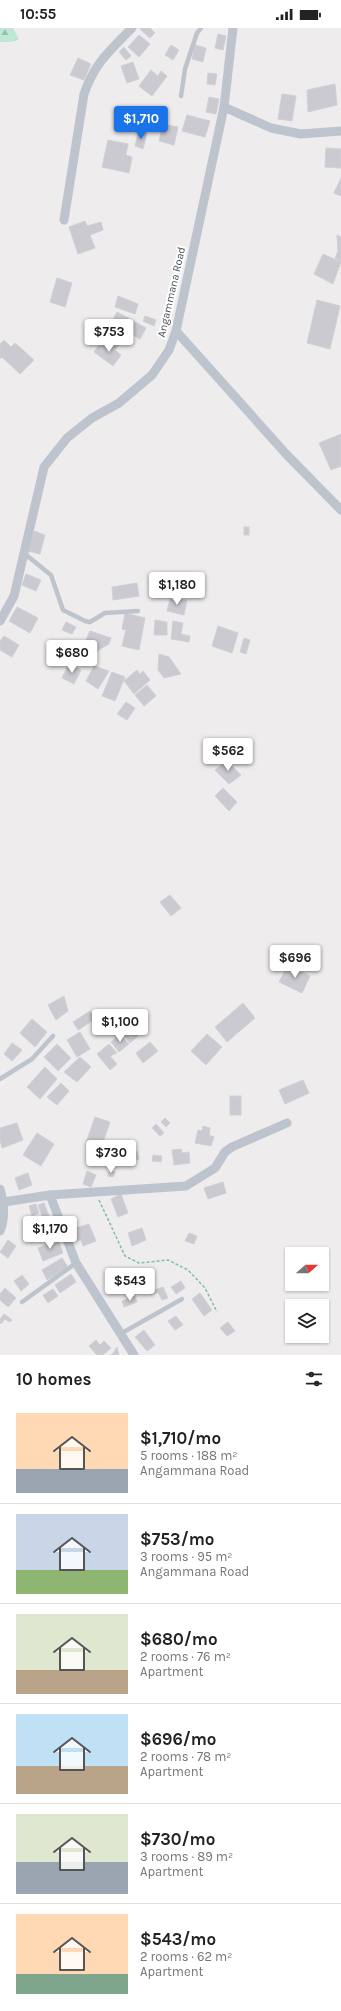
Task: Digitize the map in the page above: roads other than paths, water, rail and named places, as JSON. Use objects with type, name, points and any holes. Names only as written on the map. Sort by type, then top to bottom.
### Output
[{"type":"street","points":[[64,220],[84,94],[90,75],[100,61],[132,28]]},
{"type":"street","name":"Angammana Road","points":[[0,621],[14,596],[44,467],[67,438],[92,418],[119,403],[152,375],[169,350],[176,331],[224,107],[232,28]]},
{"type":"street","points":[[224,107],[271,128],[301,134],[341,131]]},
{"type":"street","points":[[176,331],[287,455],[341,510]]},
{"type":"street","points":[[4,1202],[50,1195],[100,1193],[186,1186],[215,1168],[225,1152],[232,1147],[287,1123]]},
{"type":"street","points":[[0,1189],[4,1202],[4,1222],[0,1231]]},
{"type":"street","points":[[50,1195],[76,1263],[122,1333],[134,1355]]},
{"type":"lane","points":[[181,96],[185,69],[197,33],[201,28]]},
{"type":"lane","points":[[24,554],[51,575],[63,610],[68,613],[90,622],[105,613],[138,611]]},
{"type":"lane","points":[[0,1079],[32,1059],[53,1036]]},
{"type":"lane","points":[[22,1302],[76,1263]]},
{"type":"lane","points":[[122,1333],[182,1299]]}]
